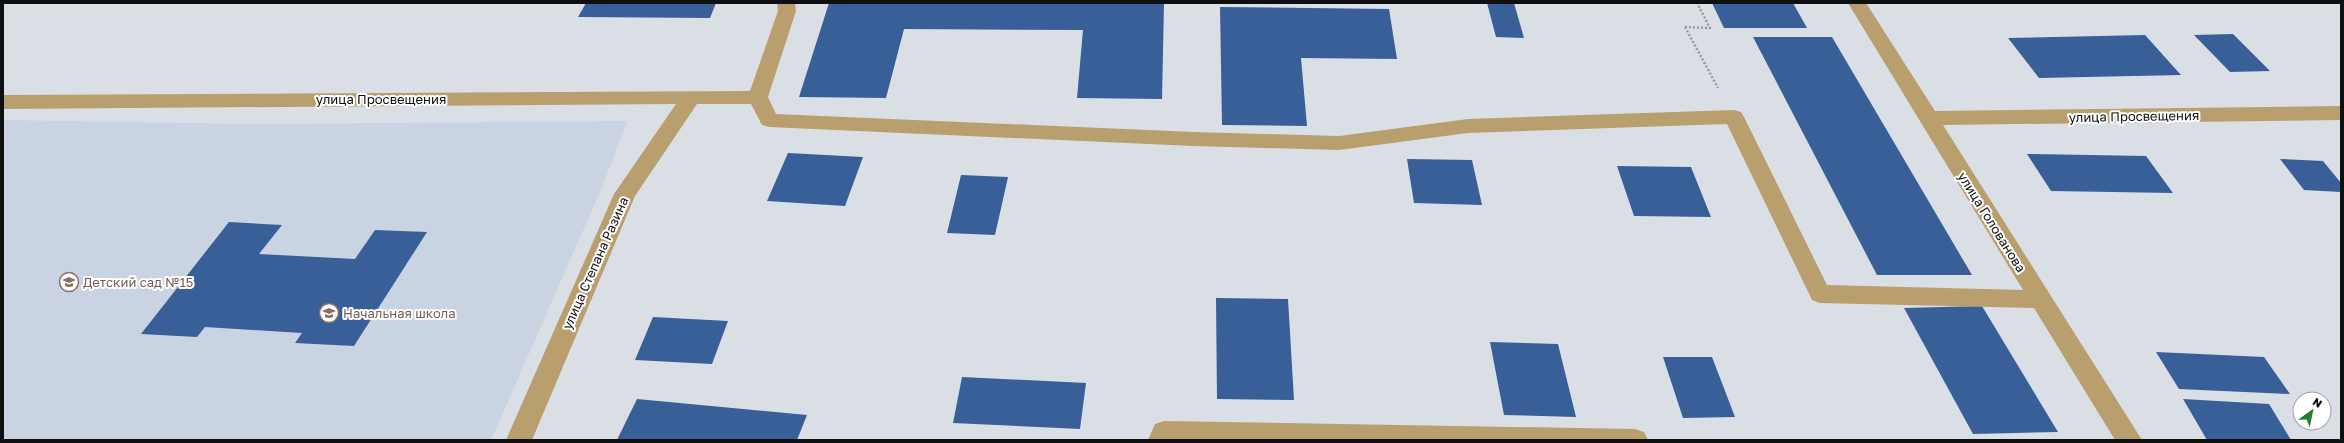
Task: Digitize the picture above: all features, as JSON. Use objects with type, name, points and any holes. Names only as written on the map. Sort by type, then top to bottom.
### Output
[{"type":"street","points":[[786,3],[787,11],[758,97],[769,120],[1193,139],[1339,143],[1468,126],[1734,117],[1820,294],[2040,299]]},
{"type":"street","name":"улица Голованова","points":[[1858,3],[2040,299],[2129,440]]},
{"type":"street","name":"улица Степана Разина","points":[[519,440],[625,194],[691,97]]},
{"type":"street","name":"улица Просвещения","points":[[3,102],[758,97]]},
{"type":"street","name":"улица Просвещения","points":[[1928,118],[2341,113]]},
{"type":"street","points":[[1160,440],[1164,432],[1636,440]]},
{"type":"path","points":[[1697,3],[1710,28],[1685,27],[1734,117]]},
{"type":"shaded area","name":"Начальная школа","points":[[3,120],[256,124],[627,121],[603,185],[491,440],[3,440]]},
{"type":"building","points":[[586,3],[716,3],[710,18],[578,17]]},
{"type":"building","points":[[829,3],[1164,3],[1162,99],[1077,98],[1083,30],[904,29],[886,98],[799,97]]},
{"type":"building","points":[[1487,3],[1514,3],[1524,38],[1496,37]]},
{"type":"building","points":[[1712,3],[1793,3],[1807,28],[1724,28]]},
{"type":"building","points":[[1220,7],[1389,9],[1397,59],[1301,58],[1307,126],[1222,125]]},
{"type":"building","points":[[2233,34],[2270,71],[2230,72],[2194,35]]},
{"type":"building","points":[[2145,35],[2181,75],[2039,78],[2008,38]]},
{"type":"building","points":[[1753,37],[1832,37],[1972,275],[1877,275]]},
{"type":"building","points":[[788,153],[863,157],[845,206],[767,201]]},
{"type":"building","points":[[2027,154],[2146,156],[2173,193],[2051,191]]},
{"type":"building","points":[[1407,159],[1472,160],[1482,205],[1414,203]]},
{"type":"building","points":[[2280,159],[2323,161],[2341,183],[2341,192],[2304,190]]},
{"type":"building","points":[[1617,166],[1691,167],[1711,217],[1634,216]]},
{"type":"building","points":[[961,175],[1008,177],[995,235],[947,233]]},
{"type":"building","points":[[229,222],[282,225],[259,254],[355,259],[375,230],[427,232],[354,346],[295,343],[302,333],[205,327],[197,337],[141,334]]},
{"type":"building","points":[[1216,298],[1288,299],[1294,400],[1217,399]]},
{"type":"building","points":[[1982,306],[2058,432],[1973,434],[1904,308]]},
{"type":"building","points":[[653,317],[728,321],[712,364],[635,360]]},
{"type":"building","points":[[1490,342],[1558,344],[1576,417],[1504,415]]},
{"type":"building","points":[[2156,352],[2264,357],[2290,394],[2179,389]]},
{"type":"building","points":[[1663,357],[1712,357],[1735,417],[1683,418]]},
{"type":"building","points":[[962,377],[1086,383],[1080,429],[953,423]]},
{"type":"building","points":[[637,399],[807,415],[797,440],[617,440]]},
{"type":"building","points":[[2183,399],[2269,404],[2291,440],[2207,440]]},
{"type":"place","name":"Детский сад №15","points":[[69,282]]},
{"type":"place","name":"Начальная школа","points":[[329,313]]}]
